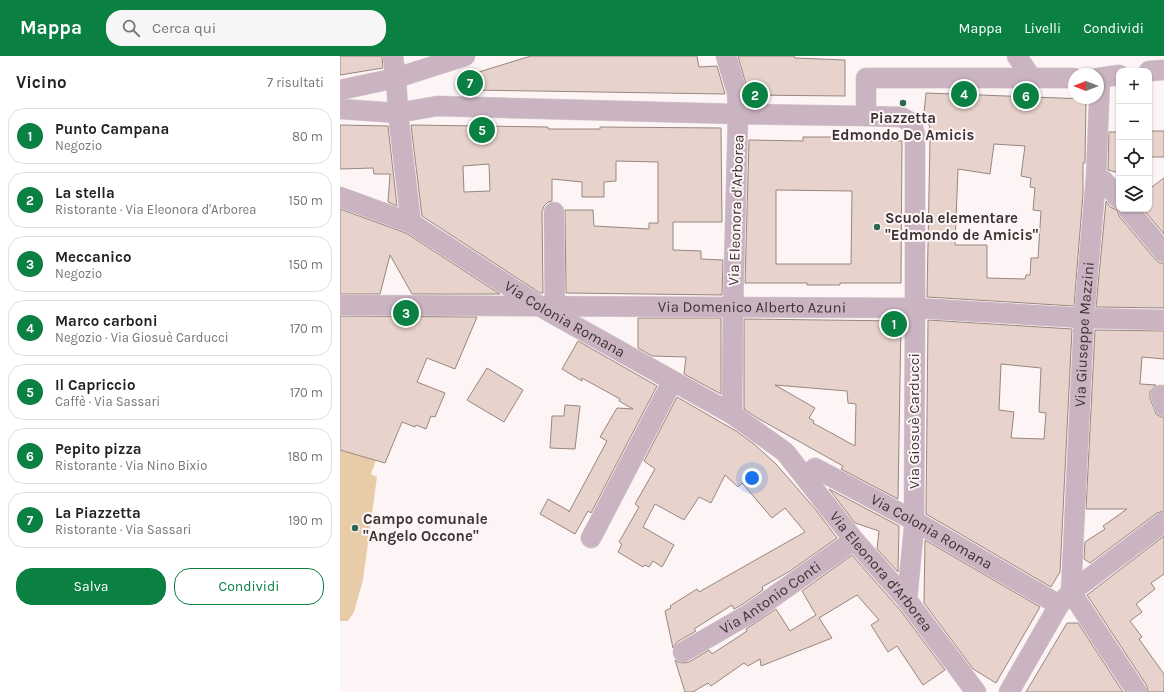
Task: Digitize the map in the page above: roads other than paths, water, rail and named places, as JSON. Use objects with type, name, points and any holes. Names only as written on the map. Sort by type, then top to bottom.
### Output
[{"type":"street","points":[[393,56],[410,223]]},
{"type":"street","points":[[465,56],[396,78],[346,89],[347,109],[398,113],[437,106],[866,116],[866,78],[1068,78]]},
{"type":"street","name":"Via Eleonora d'Arborea","points":[[726,56],[737,92],[738,114],[732,414]]},
{"type":"street","points":[[1017,56],[1032,78]]},
{"type":"street","points":[[1152,72],[1164,70]]},
{"type":"street","name":"Via Giuseppe Mazzini","points":[[1065,599],[1084,318],[1106,77]]},
{"type":"street","name":"Via Giosuè Carducci","points":[[866,116],[901,117],[912,123],[915,135],[916,308],[913,520],[907,600]]},
{"type":"street","points":[[1096,178],[1103,180],[1116,195]]},
{"type":"street","name":"Via Colonia Romana","points":[[340,197],[410,223],[672,382],[732,414],[785,452]]},
{"type":"street","points":[[550,309],[554,212]]},
{"type":"street","points":[[1131,212],[1164,252]]},
{"type":"street","name":"Via Domenico Alberto Azuni","points":[[340,305],[550,309],[733,307],[916,308],[1084,318],[1164,320]]},
{"type":"street","points":[[591,538],[672,382]]},
{"type":"street","name":"Via Eleonora d'Arborea","points":[[785,452],[854,540],[907,600],[976,692]]},
{"type":"street","name":"Via Colonia Romana","points":[[806,479],[815,468],[1065,599]]},
{"type":"street","points":[[1009,692],[1065,599],[1164,522]]},
{"type":"street","name":"Via Antonio Conti","points":[[684,652],[748,614],[854,540]]},
{"type":"street","points":[[1065,599],[1137,692]]},
{"type":"place","name":"La Piazzetta","points":[[470,83]]},
{"type":"place","name":"Marco carboni","points":[[964,94]]},
{"type":"place","name":"La stella","points":[[755,95]]},
{"type":"place","name":"Pepito pizza","points":[[1026,96]]},
{"type":"place","name":"Piazzetta Edmondo De Amicis","points":[[903,103]]},
{"type":"place","name":"Il Capriccio","points":[[482,130]]},
{"type":"place","name":"Scuola elementare \"Edmondo de Amicis\"","points":[[877,227]]},
{"type":"place","name":"Meccanico","points":[[406,313]]},
{"type":"place","name":"Punto Campana","points":[[894,324]]},
{"type":"place","name":"Campo comunale \"Angelo Occone\"","points":[[355,528]]}]
